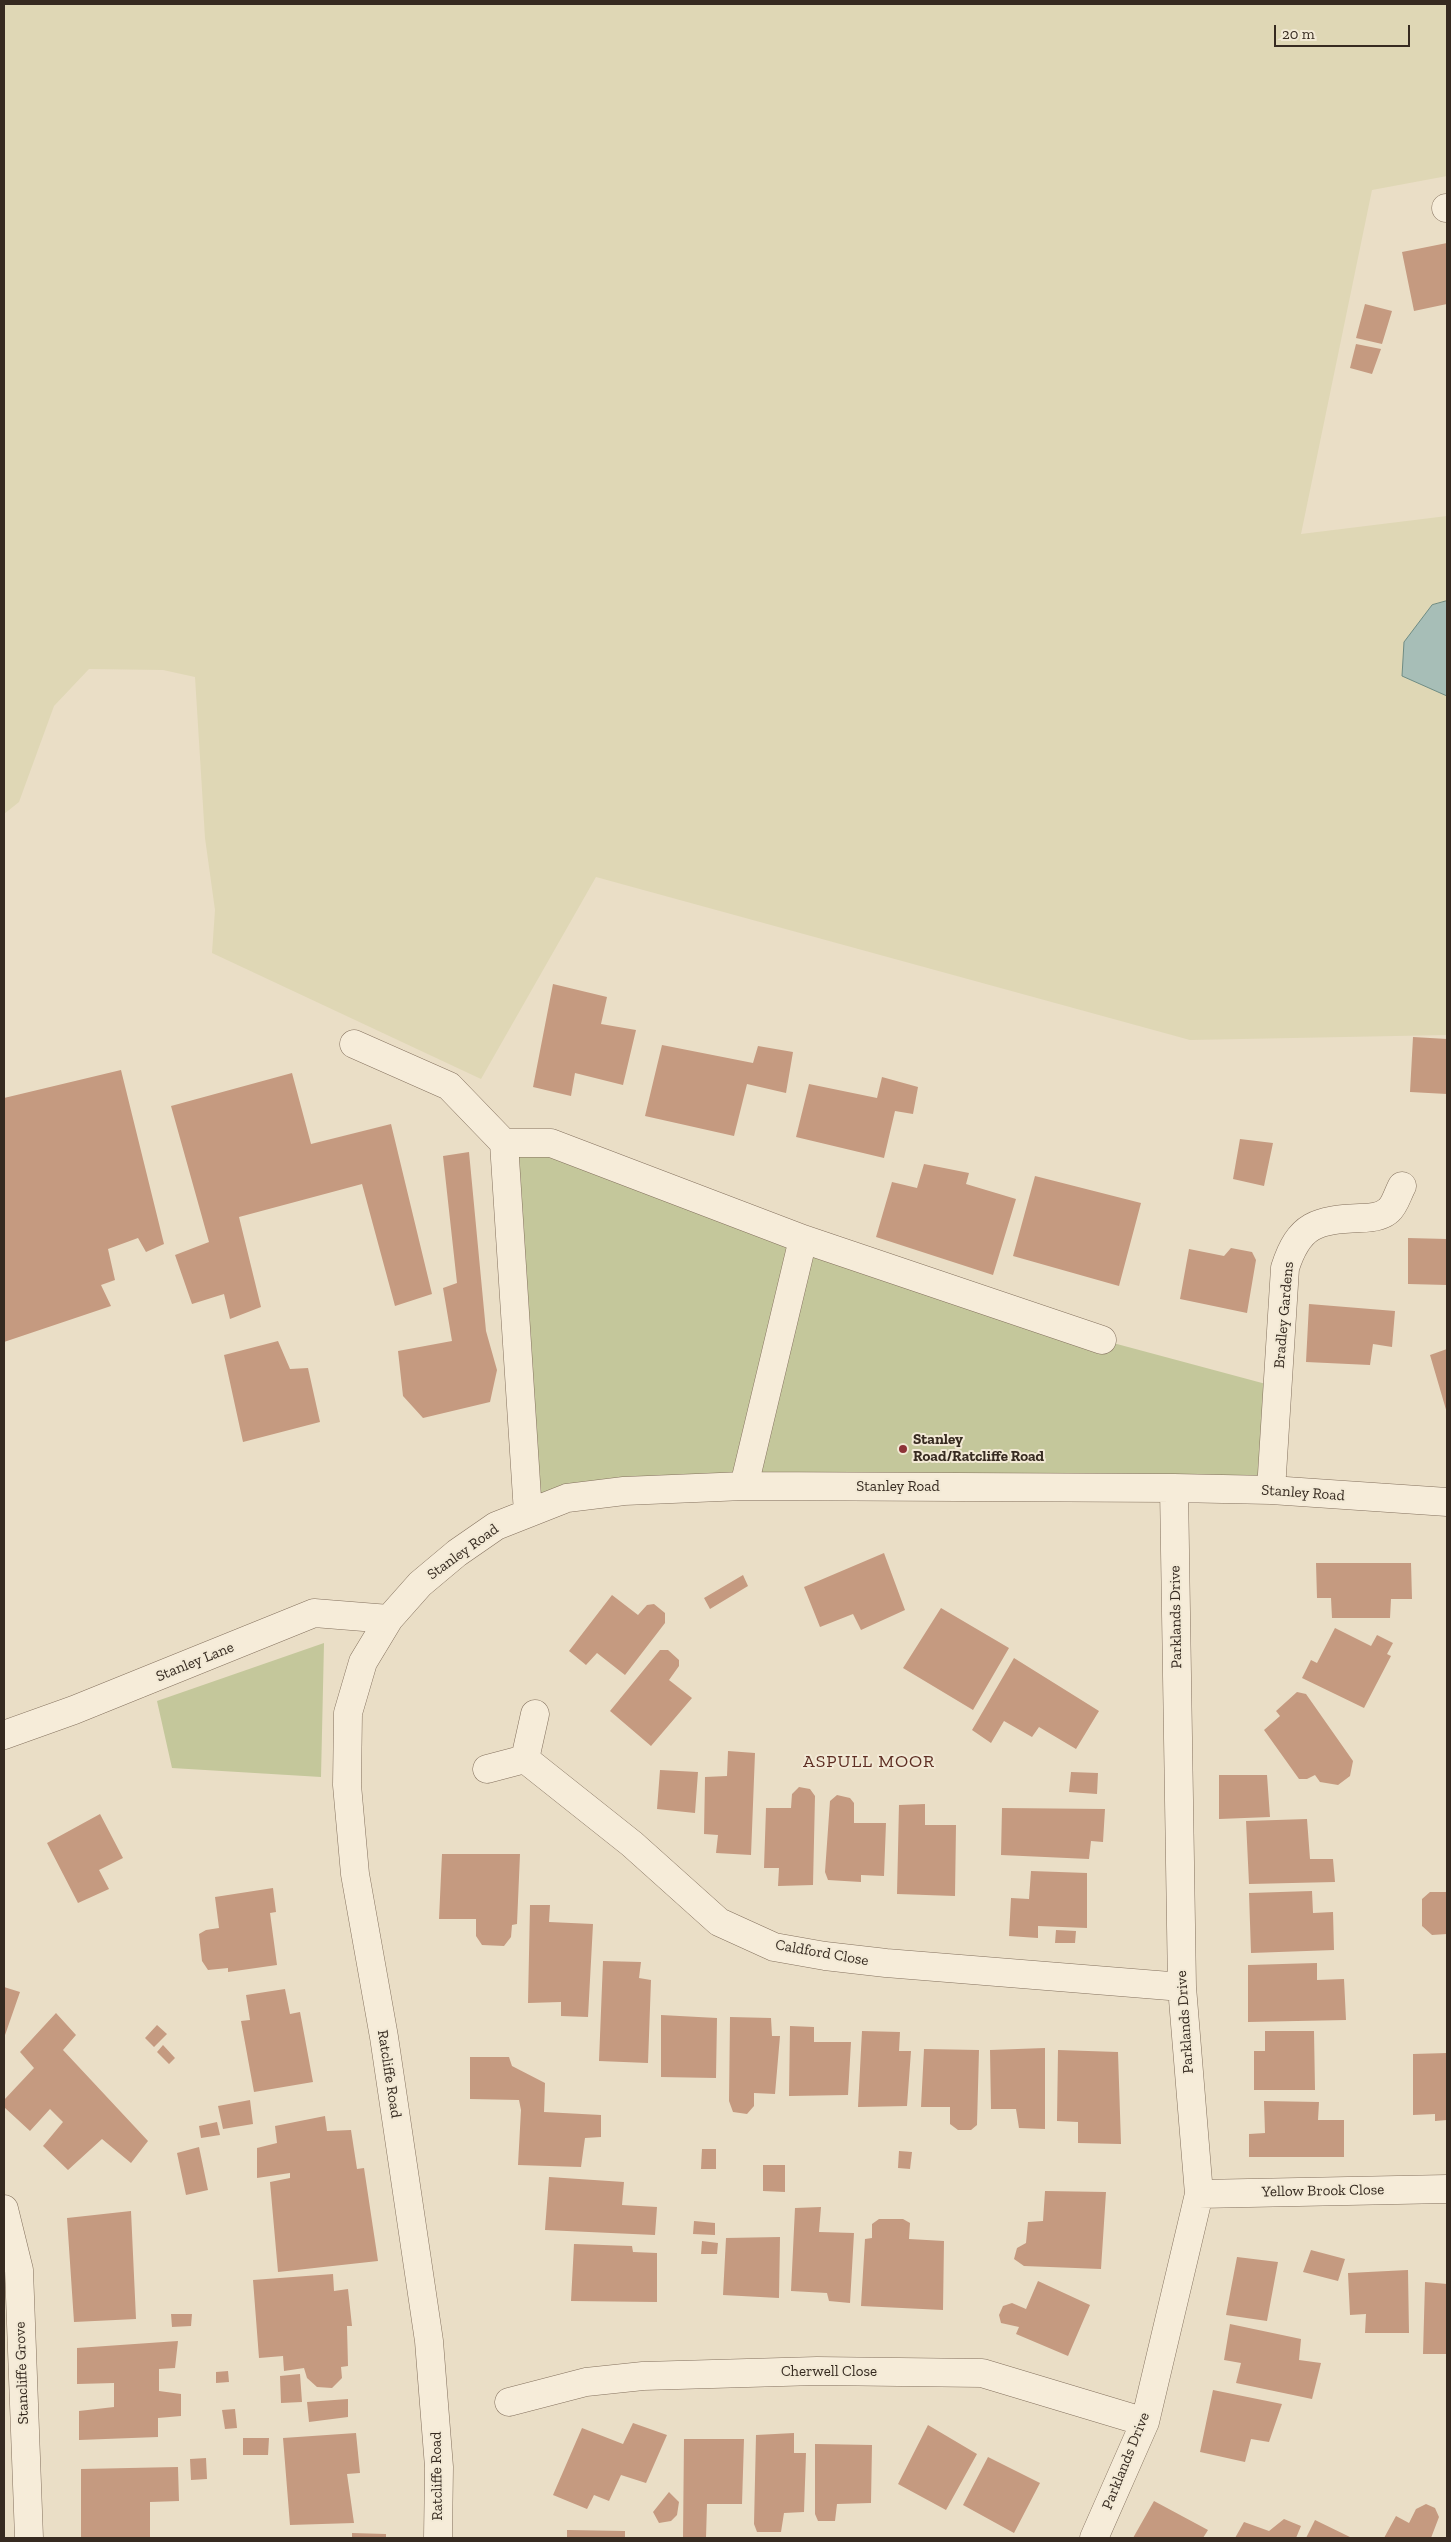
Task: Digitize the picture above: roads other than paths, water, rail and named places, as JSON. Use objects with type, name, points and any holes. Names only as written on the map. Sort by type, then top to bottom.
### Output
[{"type":"street","points":[[354,1044],[449,1086],[504,1143],[528,1513]]},
{"type":"street","points":[[504,1143],[551,1142],[803,1240],[1102,1340]]},
{"type":"street","name":"Bradley Gardens","points":[[1271,1490],[1285,1268],[1292,1246],[1308,1229],[1326,1221],[1372,1218],[1389,1210],[1402,1186]]},
{"type":"street","points":[[744,1486],[803,1240]]},
{"type":"street","name":"Stanley Road","points":[[389,1619],[420,1584],[457,1553],[496,1526],[567,1498],[678,1488],[744,1486],[1271,1490],[1447,1502]]},
{"type":"street","name":"Parklands Drive","points":[[1094,2538],[1145,2422],[1199,2194],[1182,1987],[1174,1488]]},
{"type":"street","name":"Stanley Lane","points":[[4,1735],[74,1710],[314,1613],[389,1619]]},
{"type":"street","name":"Ratcliffe Road","points":[[389,1619],[363,1662],[348,1713],[347,1785],[355,1874],[384,2037],[429,2341],[439,2466],[438,2538]]},
{"type":"street","points":[[487,1769],[525,1759],[535,1714]]},
{"type":"street","name":"Caldford Close","points":[[525,1759],[632,1844],[719,1922],[774,1947],[886,1964],[1182,1987]]},
{"type":"street","name":"Yellow Brook Close","points":[[1199,2194],[1447,2189]]},
{"type":"street","name":"Stancliffe Grove","points":[[4,2209],[18,2270],[29,2538]]},
{"type":"street","name":"Cherwell Close","points":[[509,2402],[586,2382],[643,2376],[817,2371],[982,2373],[1145,2422]]},
{"type":"water","points":[[1447,601],[1447,696],[1402,676],[1404,642],[1432,605]]},
{"type":"place","name":"Stanley Road/Ratcliffe Road","points":[[903,1449]]},
{"type":"district","name":"ASPULL MOOR","points":[[869,1762]]}]
